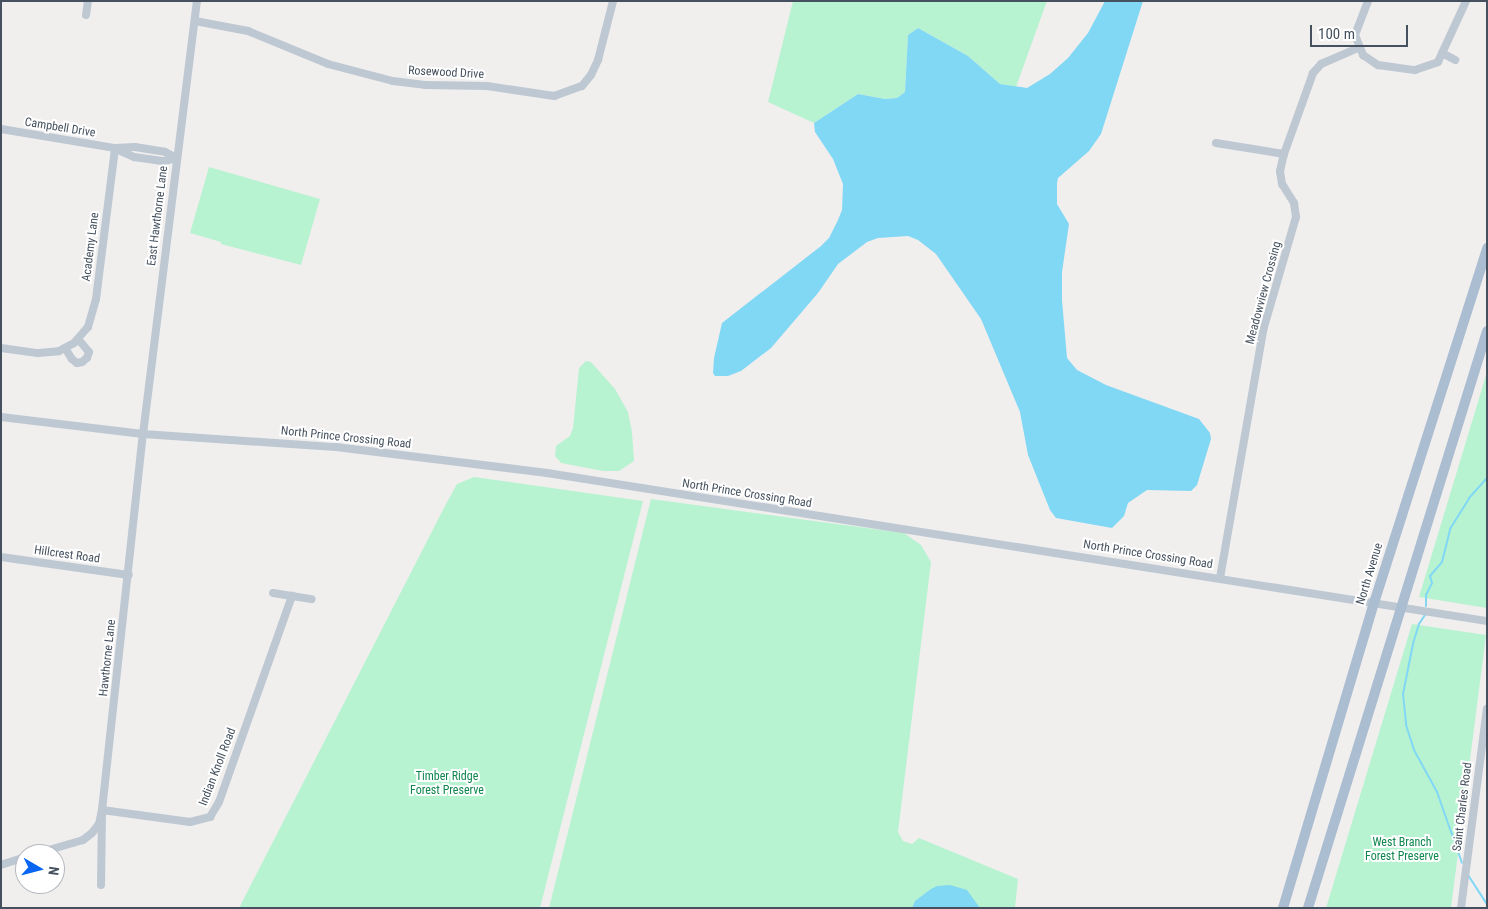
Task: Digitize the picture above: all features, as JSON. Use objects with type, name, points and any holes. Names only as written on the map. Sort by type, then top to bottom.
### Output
[{"type":"main road","name":"North Avenue","points":[[1283,908],[1374,603],[1487,248]]},
{"type":"main road","points":[[1308,908],[1487,331]]},
{"type":"street","points":[[86,15],[88,1]]},
{"type":"street","name":"East Hawthorne Lane","points":[[143,434],[198,1]]},
{"type":"street","name":"Rosewood Drive","points":[[195,21],[248,31],[328,64],[393,81],[425,85],[487,86],[554,96],[582,86],[591,75],[598,60],[613,1]]},
{"type":"street","points":[[1368,1],[1356,30],[1358,48],[1372,62],[1411,70],[1423,69],[1438,62],[1466,1]]},
{"type":"street","name":"Meadowview Crossing","points":[[1220,578],[1264,327],[1296,217],[1294,203],[1282,184],[1280,171],[1284,154],[1313,73],[1321,64],[1358,48]]},
{"type":"street","points":[[1442,53],[1455,60]]},
{"type":"street","name":"Campbell Drive","points":[[1,130],[115,148],[134,157],[164,162],[177,158]]},
{"type":"street","points":[[1216,143],[1284,154]]},
{"type":"street","name":"Academy Lane","points":[[76,341],[88,327],[96,299],[115,148]]},
{"type":"street","points":[[1,348],[38,353],[59,351],[76,341],[89,352],[87,358],[82,362],[72,359],[65,348]]},
{"type":"street","name":"North Prince Crossing Road","points":[[1,417],[143,434],[290,442],[547,473],[1487,621]]},
{"type":"street","name":"Hawthorne Lane","points":[[101,884],[102,810],[143,434]]},
{"type":"street","name":"Hillcrest Road","points":[[1,557],[129,575]]},
{"type":"street","points":[[273,593],[312,599]]},
{"type":"street","name":"Indian Knoll Road","points":[[102,810],[190,822],[210,817],[219,802],[292,596]]},
{"type":"street","name":"Saint Charles Road","points":[[1461,908],[1487,710]]},
{"type":"street","points":[[65,845],[83,840],[92,833],[98,824],[102,810]]},
{"type":"street","points":[[1,864],[15,860]]},
{"type":"green space","points":[[793,1],[1047,1],[1016,87],[1000,84],[968,56],[918,28],[908,35],[905,92],[897,98],[885,99],[858,94],[814,123],[768,102]]},
{"type":"green space","points":[[209,167],[320,199],[301,265],[221,244],[221,242],[190,233]]},
{"type":"green space","points":[[586,361],[591,362],[615,389],[628,412],[632,432],[634,461],[619,471],[603,471],[561,463],[555,456],[556,446],[570,436],[573,428],[579,368]]},
{"type":"green space","points":[[1487,372],[1487,608],[1419,597]]},
{"type":"green space","name":"Timber Ridge Forest Preserve","points":[[474,477],[643,501],[540,908],[239,908],[446,504],[457,484]]},
{"type":"green space","points":[[651,499],[904,533],[921,545],[931,562],[898,832],[903,841],[912,844],[919,838],[1018,879],[1015,908],[549,908]]},
{"type":"green space","name":"West Branch Forest Preserve","points":[[1412,624],[1486,635],[1451,908],[1326,908]]},
{"type":"water","points":[[1105,1],[1143,1],[1101,134],[1089,151],[1058,178],[1057,204],[1069,224],[1062,272],[1062,300],[1067,358],[1077,370],[1106,385],[1199,419],[1210,433],[1211,439],[1197,485],[1191,491],[1147,490],[1128,503],[1124,516],[1112,528],[1056,518],[1050,510],[1028,455],[1020,412],[981,319],[936,254],[918,240],[908,236],[878,238],[867,242],[838,264],[818,293],[771,348],[741,371],[728,376],[715,376],[713,373],[714,358],[722,323],[821,246],[829,238],[842,210],[843,184],[833,159],[815,132],[814,123],[858,94],[885,99],[897,98],[905,92],[908,35],[918,28],[968,56],[1000,84],[1027,88],[1050,74],[1068,58],[1088,33]]},
{"type":"water","points":[[950,885],[967,890],[980,908],[912,908],[915,901],[931,889],[937,886]]},
{"type":"waterway","points":[[1426,606],[1426,595],[1432,583],[1430,576],[1442,562],[1450,529],[1469,498],[1487,478]]},
{"type":"waterway","points":[[1425,615],[1419,624],[1413,644],[1403,694],[1406,725],[1414,750],[1437,792],[1462,863]]},
{"type":"waterway","points":[[1468,875],[1487,904]]}]
